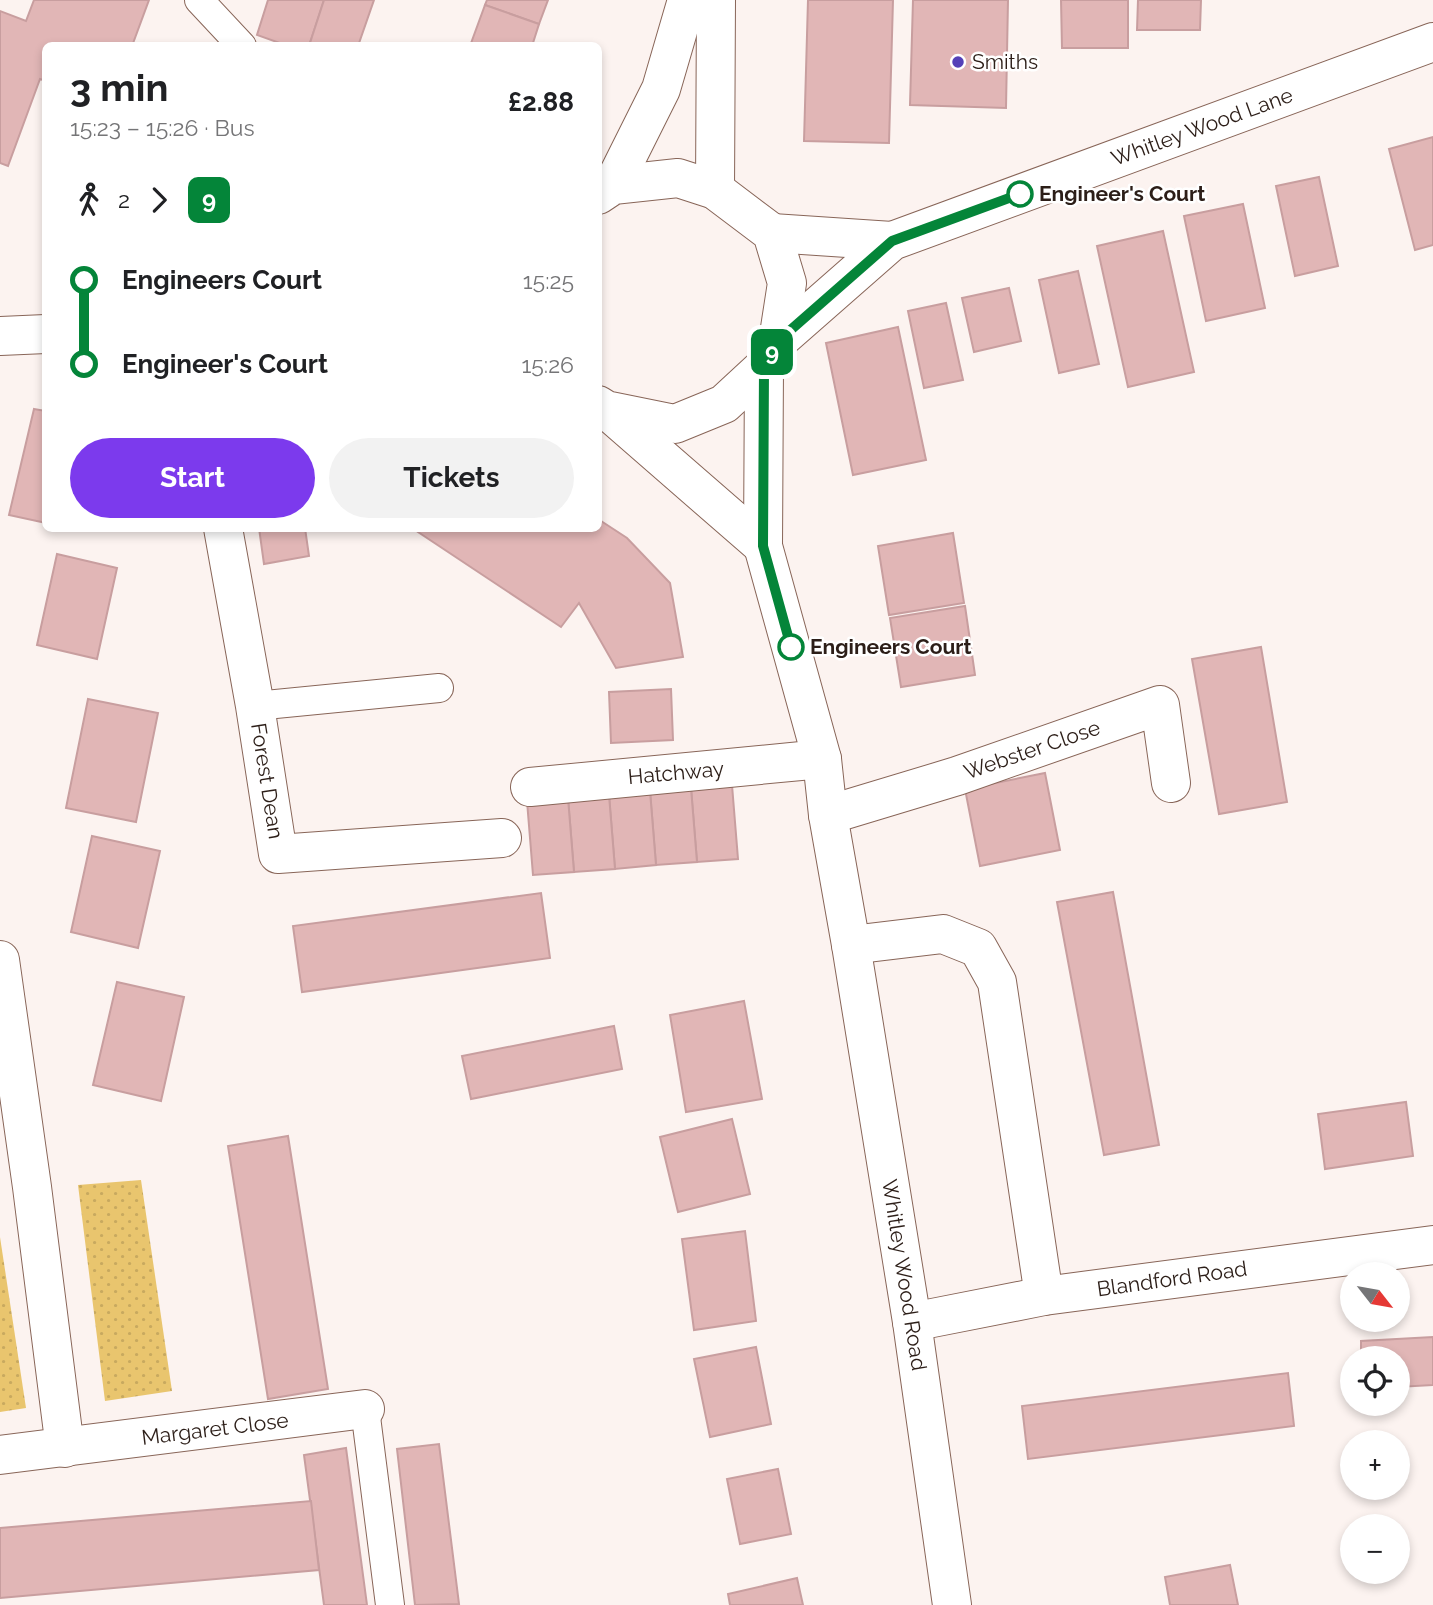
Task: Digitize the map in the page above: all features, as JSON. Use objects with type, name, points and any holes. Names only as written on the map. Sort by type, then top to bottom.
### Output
[{"type":"street","points":[[606,190],[661,89],[687,0]]},
{"type":"street","points":[[715,190],[716,0]]},
{"type":"street","name":"Whitley Wood Lane","points":[[602,407],[675,424],[724,404],[771,354],[892,241],[1433,42]]},
{"type":"street","points":[[606,190],[678,178],[715,190],[772,233]]},
{"type":"street","name":"Whitley Wood Lane","points":[[772,233],[892,241]]},
{"type":"street","name":"Whitley Wood Road","points":[[772,233],[787,283],[771,354],[763,546],[822,759],[828,815],[912,1322],[952,1605]]},
{"type":"street","points":[[0,337],[42,334]]},
{"type":"street","points":[[602,407],[763,546]]},
{"type":"street","name":"Forest Dean","points":[[224,532],[278,854],[502,838]]},
{"type":"street","name":"Webster Close","points":[[828,815],[957,776],[1160,705],[1171,783]]},
{"type":"street","name":"Hatchway","points":[[530,787],[822,759]]},
{"type":"street","points":[[851,945],[943,934],[978,948],[997,982],[1044,1296]]},
{"type":"street","points":[[0,960],[16,1189],[65,1448]]},
{"type":"street","name":"Blandford Road","points":[[912,1322],[1044,1296],[1433,1245]]},
{"type":"street","name":"Margaret Close","points":[[0,1455],[365,1409]]},
{"type":"lane","points":[[199,0],[238,42]]},
{"type":"lane","points":[[255,706],[439,688]]},
{"type":"lane","points":[[365,1409],[390,1605]]},
{"type":"shaded area","points":[[141,1180],[172,1391],[105,1401],[78,1185]]},
{"type":"shaded area","points":[[0,1237],[26,1408],[0,1412]]},
{"type":"building","points":[[34,0],[149,0],[133,42],[42,42],[42,80],[40,79],[8,166],[0,163],[0,11],[26,21]]},
{"type":"building","points":[[268,0],[324,0],[310,42],[277,42],[257,35]]},
{"type":"building","points":[[324,0],[374,0],[359,42],[310,42]]},
{"type":"building","points":[[487,0],[548,0],[539,24],[485,5]]},
{"type":"building","points":[[808,0],[893,0],[889,143],[804,141]]},
{"type":"building","points":[[913,0],[1008,0],[1006,108],[910,105]]},
{"type":"building","points":[[1061,0],[1128,0],[1128,48],[1062,48]]},
{"type":"building","points":[[1138,0],[1201,0],[1200,30],[1137,30]]},
{"type":"building","points":[[485,5],[539,24],[533,42],[471,42]]},
{"type":"building","points":[[1433,137],[1433,245],[1415,250],[1389,149]]},
{"type":"building","points":[[1319,177],[1338,266],[1295,276],[1276,186]]},
{"type":"building","points":[[1243,204],[1265,308],[1206,321],[1184,216]]},
{"type":"building","points":[[1163,231],[1194,372],[1128,387],[1097,246]]},
{"type":"building","points":[[1078,271],[1099,364],[1059,373],[1039,280]]},
{"type":"building","points":[[1009,288],[1021,341],[974,352],[962,298]]},
{"type":"building","points":[[946,303],[963,380],[924,388],[908,311]]},
{"type":"building","points":[[898,327],[926,460],[853,475],[826,343]]},
{"type":"building","points":[[34,409],[42,410],[42,522],[9,515]]},
{"type":"building","points":[[602,522],[627,538],[670,583],[683,657],[616,668],[579,603],[561,627],[418,532],[602,532]]},
{"type":"building","points":[[260,532],[306,532],[309,556],[264,564]]},
{"type":"building","points":[[953,533],[964,603],[889,615],[878,546]]},
{"type":"building","points":[[57,554],[117,568],[97,659],[37,645]]},
{"type":"building","points":[[965,606],[975,675],[901,687],[890,618]]},
{"type":"building","points":[[1261,647],[1287,802],[1219,814],[1192,659]]},
{"type":"building","points":[[671,689],[673,740],[611,743],[609,692]]},
{"type":"building","points":[[88,699],[158,713],[136,822],[66,808]]},
{"type":"building","points":[[1045,773],[1060,850],[980,866],[965,789]]},
{"type":"building","points":[[732,785],[738,859],[697,862],[691,788]]},
{"type":"building","points":[[691,788],[697,862],[656,865],[650,791]]},
{"type":"building","points":[[650,791],[656,865],[615,869],[609,795]]},
{"type":"building","points":[[609,795],[615,869],[574,872],[568,798]]},
{"type":"building","points":[[568,798],[574,872],[533,875],[527,801]]},
{"type":"building","points":[[92,836],[160,851],[138,948],[71,932]]},
{"type":"building","points":[[1113,892],[1159,1145],[1104,1155],[1057,902]]},
{"type":"building","points":[[541,893],[550,958],[302,992],[293,926]]},
{"type":"building","points":[[117,982],[184,997],[161,1101],[93,1085]]},
{"type":"building","points":[[744,1001],[762,1099],[686,1112],[670,1015]]},
{"type":"building","points":[[614,1026],[622,1069],[471,1099],[462,1056]]},
{"type":"building","points":[[1406,1102],[1413,1156],[1325,1169],[1318,1114]]},
{"type":"building","points":[[732,1119],[750,1194],[678,1212],[660,1137]]},
{"type":"building","points":[[288,1136],[328,1389],[268,1399],[228,1146]]},
{"type":"building","points":[[745,1231],[756,1321],[694,1330],[682,1239]]},
{"type":"building","points":[[1433,1337],[1433,1385],[1410,1386],[1410,1346],[1361,1346],[1361,1341]]},
{"type":"building","points":[[756,1347],[771,1424],[710,1437],[694,1359]]},
{"type":"building","points":[[1288,1373],[1294,1426],[1028,1459],[1022,1406]]},
{"type":"building","points":[[439,1444],[459,1604],[415,1605],[397,1449]]},
{"type":"building","points":[[346,1448],[367,1605],[324,1605],[304,1455]]},
{"type":"building","points":[[778,1469],[791,1534],[740,1544],[727,1479]]},
{"type":"building","points":[[311,1501],[319,1570],[0,1598],[0,1528]]},
{"type":"building","points":[[1230,1565],[1238,1605],[1170,1605],[1165,1577]]},
{"type":"building","points":[[797,1578],[803,1605],[730,1605],[728,1594]]},
{"type":"bus line","name":"9","points":[[791,647],[763,546],[764,368],[778,341],[892,241],[1020,194]]},
{"type":"place","name":"Smiths","points":[[958,62]]},
{"type":"place","name":"Engineer's Court","points":[[1020,194]]},
{"type":"place","name":"Engineers Court","points":[[791,647]]}]
